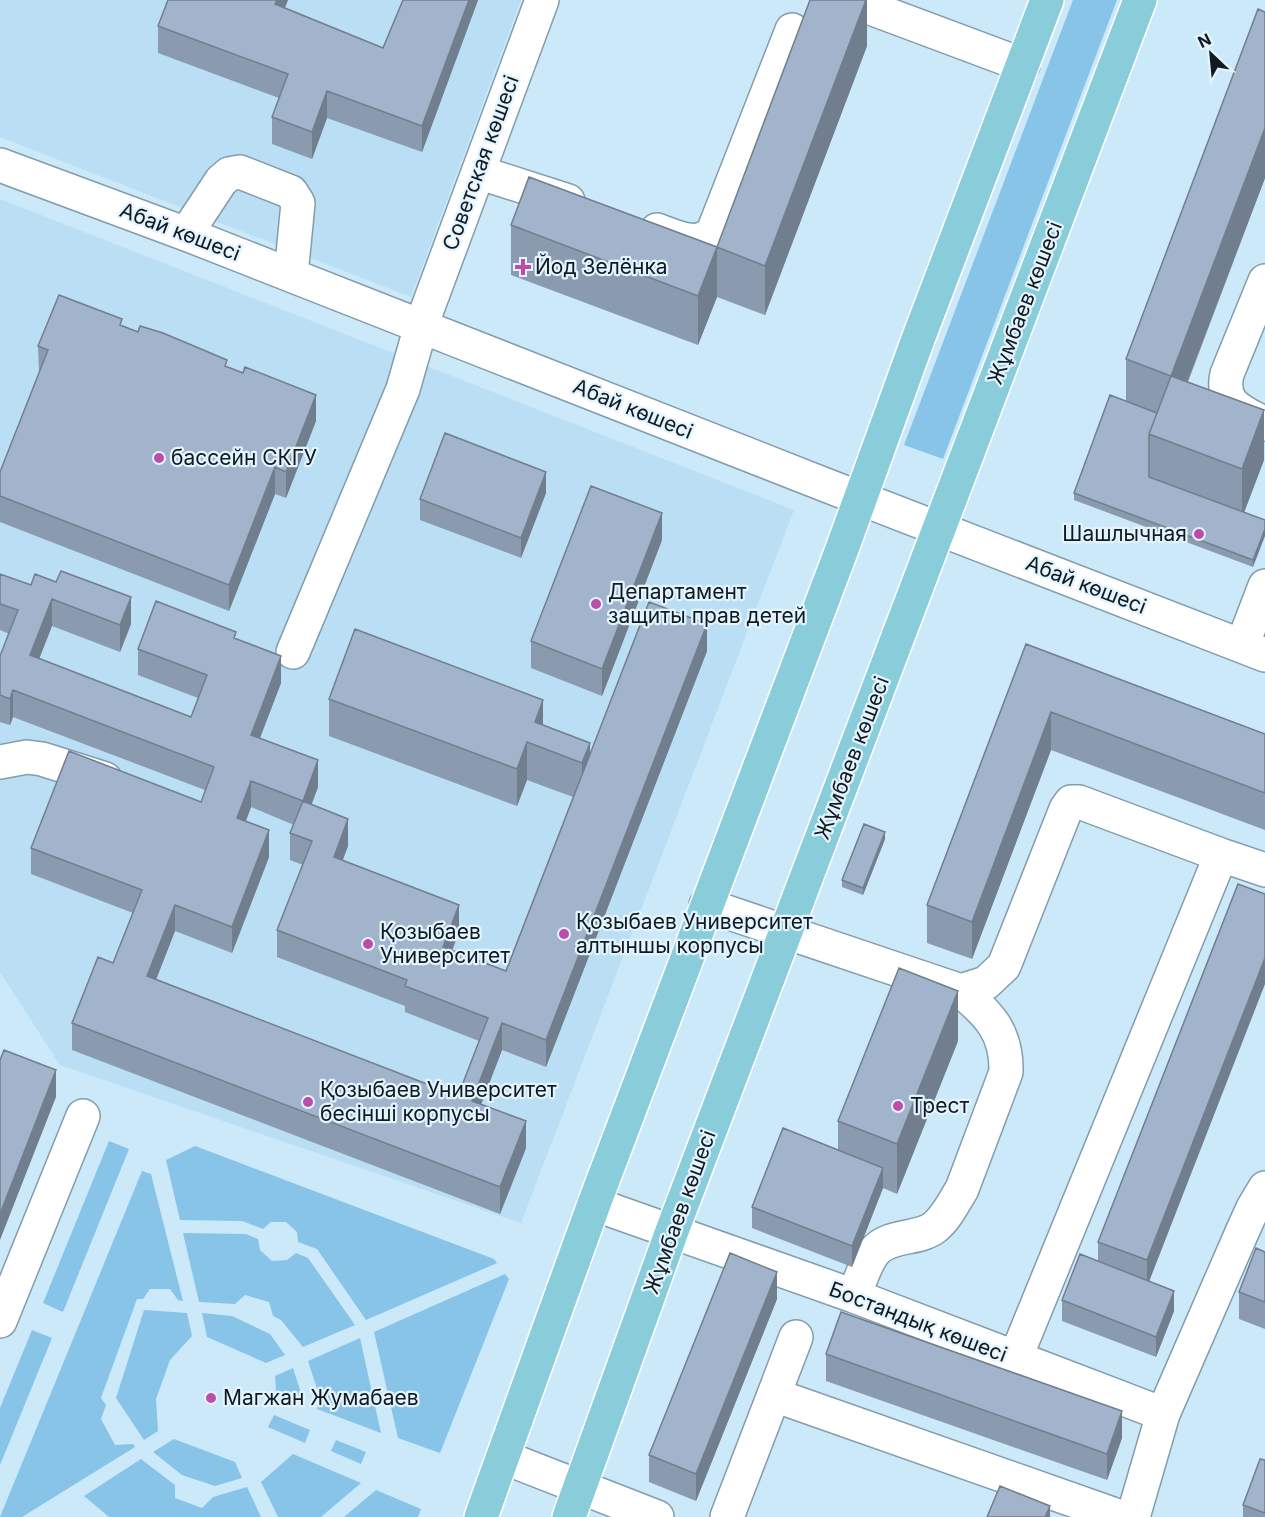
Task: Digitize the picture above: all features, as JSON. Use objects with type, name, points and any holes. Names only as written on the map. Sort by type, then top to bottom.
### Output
[{"type":"main road","points":[[481,1517],[594,1204],[1047,0]]},
{"type":"main road","name":"Жұмбаев көшесі","points":[[569,1517],[672,1231],[1140,0]]},
{"type":"street","name":"Советская көшесі","points":[[292,652],[403,389],[421,326],[542,0]]},
{"type":"street","points":[[849,0],[1023,65]]},
{"type":"street","points":[[625,219],[690,240],[704,239],[713,232],[792,30]]},
{"type":"street","name":"Абай көшесі","points":[[0,165],[186,234],[1253,651]]},
{"type":"street","points":[[186,234],[221,181],[229,174],[240,172],[291,192],[297,199],[298,212],[291,275]]},
{"type":"street","points":[[478,172],[591,208]]},
{"type":"street","points":[[1265,281],[1224,385],[1228,398],[1235,406],[1265,424]]},
{"type":"street","points":[[1253,651],[1265,586]]},
{"type":"street","points":[[0,762],[27,757],[42,759],[132,788]]},
{"type":"street","points":[[961,991],[986,983],[1004,966],[1066,808],[1071,802],[1079,802],[1265,870]]},
{"type":"street","points":[[1015,1359],[1221,855]]},
{"type":"street","points":[[706,905],[961,991],[987,1014],[997,1028],[1003,1043],[1006,1072],[962,1189],[947,1214],[934,1228],[893,1240],[877,1248],[854,1296]]},
{"type":"street","points":[[0,1321],[83,1116]]},
{"type":"street","points":[[1133,1517],[1163,1414],[1254,1234],[1265,1188]]},
{"type":"street","name":"Бостандық көшесі","points":[[594,1204],[854,1296],[1163,1414]]},
{"type":"street","points":[[727,1517],[796,1337]]},
{"type":"street","points":[[774,1395],[1121,1517]]},
{"type":"street","points":[[503,1457],[657,1517]]},
{"type":"shaded area","points":[[0,0],[521,0],[411,297],[0,137]]},
{"type":"shaded area","points":[[1073,0],[1117,0],[943,459],[904,445]]},
{"type":"shaded area","points":[[0,199],[794,510],[521,1223],[60,1065],[0,972]]},
{"type":"shaded area","points":[[109,1141],[129,1149],[63,1312],[43,1303]]},
{"type":"shaded area","points":[[195,1146],[494,1259],[497,1263],[366,1320],[317,1249],[298,1242],[297,1232],[286,1222],[271,1222],[263,1229],[242,1221],[180,1220],[166,1160]]},
{"type":"shaded area","points":[[142,1171],[151,1174],[183,1301],[178,1300],[170,1289],[150,1289],[143,1299],[137,1299],[101,1398],[106,1405],[101,1419],[115,1445],[133,1444],[135,1447],[22,1517],[0,1517]]},
{"type":"shaded area","points":[[183,1233],[246,1234],[258,1239],[260,1250],[272,1261],[287,1260],[296,1253],[308,1258],[355,1325],[303,1347],[281,1320],[273,1316],[269,1302],[245,1295],[235,1304],[199,1302]]},
{"type":"shaded area","points":[[505,1274],[509,1279],[440,1453],[398,1438],[374,1332]]},
{"type":"shaded area","points":[[144,1310],[187,1313],[192,1336],[170,1360],[156,1399],[158,1431],[144,1440],[116,1398]]},
{"type":"shaded area","points":[[202,1313],[232,1316],[270,1334],[285,1355],[266,1363],[207,1337]]},
{"type":"shaded area","points":[[32,1330],[52,1338],[0,1465],[0,1408]]},
{"type":"shaded area","points":[[360,1338],[381,1433],[317,1409],[320,1398],[308,1361]]},
{"type":"shaded area","points":[[293,1368],[302,1396],[301,1402],[276,1391],[275,1376]]},
{"type":"shaded area","points":[[274,1415],[310,1430],[305,1443],[268,1427]]},
{"type":"shaded area","points":[[174,1439],[235,1462],[242,1478],[215,1486],[182,1475],[153,1452]]},
{"type":"shaded area","points":[[336,1440],[366,1452],[361,1464],[331,1451]]},
{"type":"shaded area","points":[[293,1454],[361,1483],[321,1517],[278,1517],[261,1482]]},
{"type":"shaded area","points":[[141,1459],[175,1485],[175,1498],[202,1508],[213,1497],[247,1487],[261,1517],[109,1517],[84,1496]]},
{"type":"shaded area","points":[[376,1490],[421,1509],[418,1517],[344,1517]]},
{"type":"building","points":[[168,0],[277,0],[275,4],[383,48],[403,0],[469,0],[422,126],[327,91],[312,132],[272,117],[288,74],[158,26]]},
{"type":"building","points":[[810,0],[866,0],[765,266],[717,247]]},
{"type":"building","points":[[1258,9],[1265,12],[1265,128],[1171,376],[1126,359]]},
{"type":"building","points":[[529,177],[717,247],[698,296],[511,225]]},
{"type":"building","name":"бассейн СКГУ","points":[[59,295],[122,319],[120,325],[138,332],[140,326],[163,333],[227,360],[225,366],[243,373],[245,367],[316,395],[286,472],[275,467],[229,585],[0,496],[0,472],[48,350],[38,346]]},
{"type":"building","points":[[1171,376],[1264,410],[1242,469],[1149,434]]},
{"type":"building","points":[[1110,395],[1157,413],[1149,434],[1149,477],[1265,520],[1265,529],[1253,560],[1074,493]]},
{"type":"building","points":[[445,433],[546,472],[521,538],[420,499]]},
{"type":"building","name":"Департамент защиты прав детей","points":[[591,486],[662,513],[602,669],[531,641]]},
{"type":"building","points":[[61,571],[131,597],[120,625],[52,599],[30,655],[191,717],[207,675],[138,649],[156,601],[236,632],[234,638],[281,656],[251,735],[318,760],[303,801],[348,819],[334,857],[459,905],[443,947],[506,971],[649,602],[707,624],[546,1040],[502,1023],[472,1101],[526,1121],[500,1187],[72,1023],[98,957],[113,963],[142,890],[31,848],[69,751],[201,802],[214,767],[13,690],[10,699],[0,695],[0,656],[18,610],[0,604],[0,574],[31,585],[35,574],[56,582]],"holes":[[[251,781],[303,801],[290,833],[312,841],[277,930],[407,980],[405,986],[488,1018],[458,1096],[147,976],[175,905],[232,927],[269,830],[237,818]]]},
{"type":"building","points":[[355,629],[543,700],[535,722],[590,743],[582,763],[527,742],[517,769],[329,699]]},
{"type":"building","points":[[1026,644],[1265,734],[1265,793],[1051,712],[972,922],[927,905]]},
{"type":"building","points":[[864,824],[885,832],[863,888],[842,880]]},
{"type":"building","points":[[1238,884],[1265,894],[1265,958],[1147,1260],[1098,1242]]},
{"type":"building","points":[[899,968],[958,991],[897,1144],[838,1121]]},
{"type":"building","points":[[4,1050],[56,1070],[0,1214],[0,1060]]},
{"type":"building","points":[[783,1128],[883,1168],[852,1246],[752,1207]]},
{"type":"building","points":[[1256,1248],[1265,1252],[1265,1302],[1239,1292]]},
{"type":"building","points":[[730,1253],[777,1272],[696,1474],[649,1455]]},
{"type":"building","points":[[1080,1254],[1174,1291],[1156,1337],[1062,1300]]},
{"type":"building","points":[[841,1312],[1122,1411],[1107,1454],[826,1354]]},
{"type":"building","points":[[1260,1459],[1265,1460],[1265,1513],[1243,1505]]},
{"type":"building","points":[[1000,1486],[1050,1506],[1045,1517],[987,1517]]},
{"type":"place","name":"Йод Зелёнка","points":[[523,267]]},
{"type":"place","name":"бассейн СКГУ","points":[[159,458]]},
{"type":"place","name":"Шашлычная","points":[[1199,534]]},
{"type":"place","name":"Департамент защиты прав детей","points":[[596,604]]},
{"type":"place","name":"Қозыбаев Университет алтыншы корпусы","points":[[564,934]]},
{"type":"place","name":"Қозыбаев Университет","points":[[368,944]]},
{"type":"place","name":"Қозыбаев Университет бесінші корпусы","points":[[308,1102]]},
{"type":"place","name":"Трест","points":[[898,1106]]},
{"type":"place","name":"Магжан Жумабаев","points":[[211,1398]]}]
